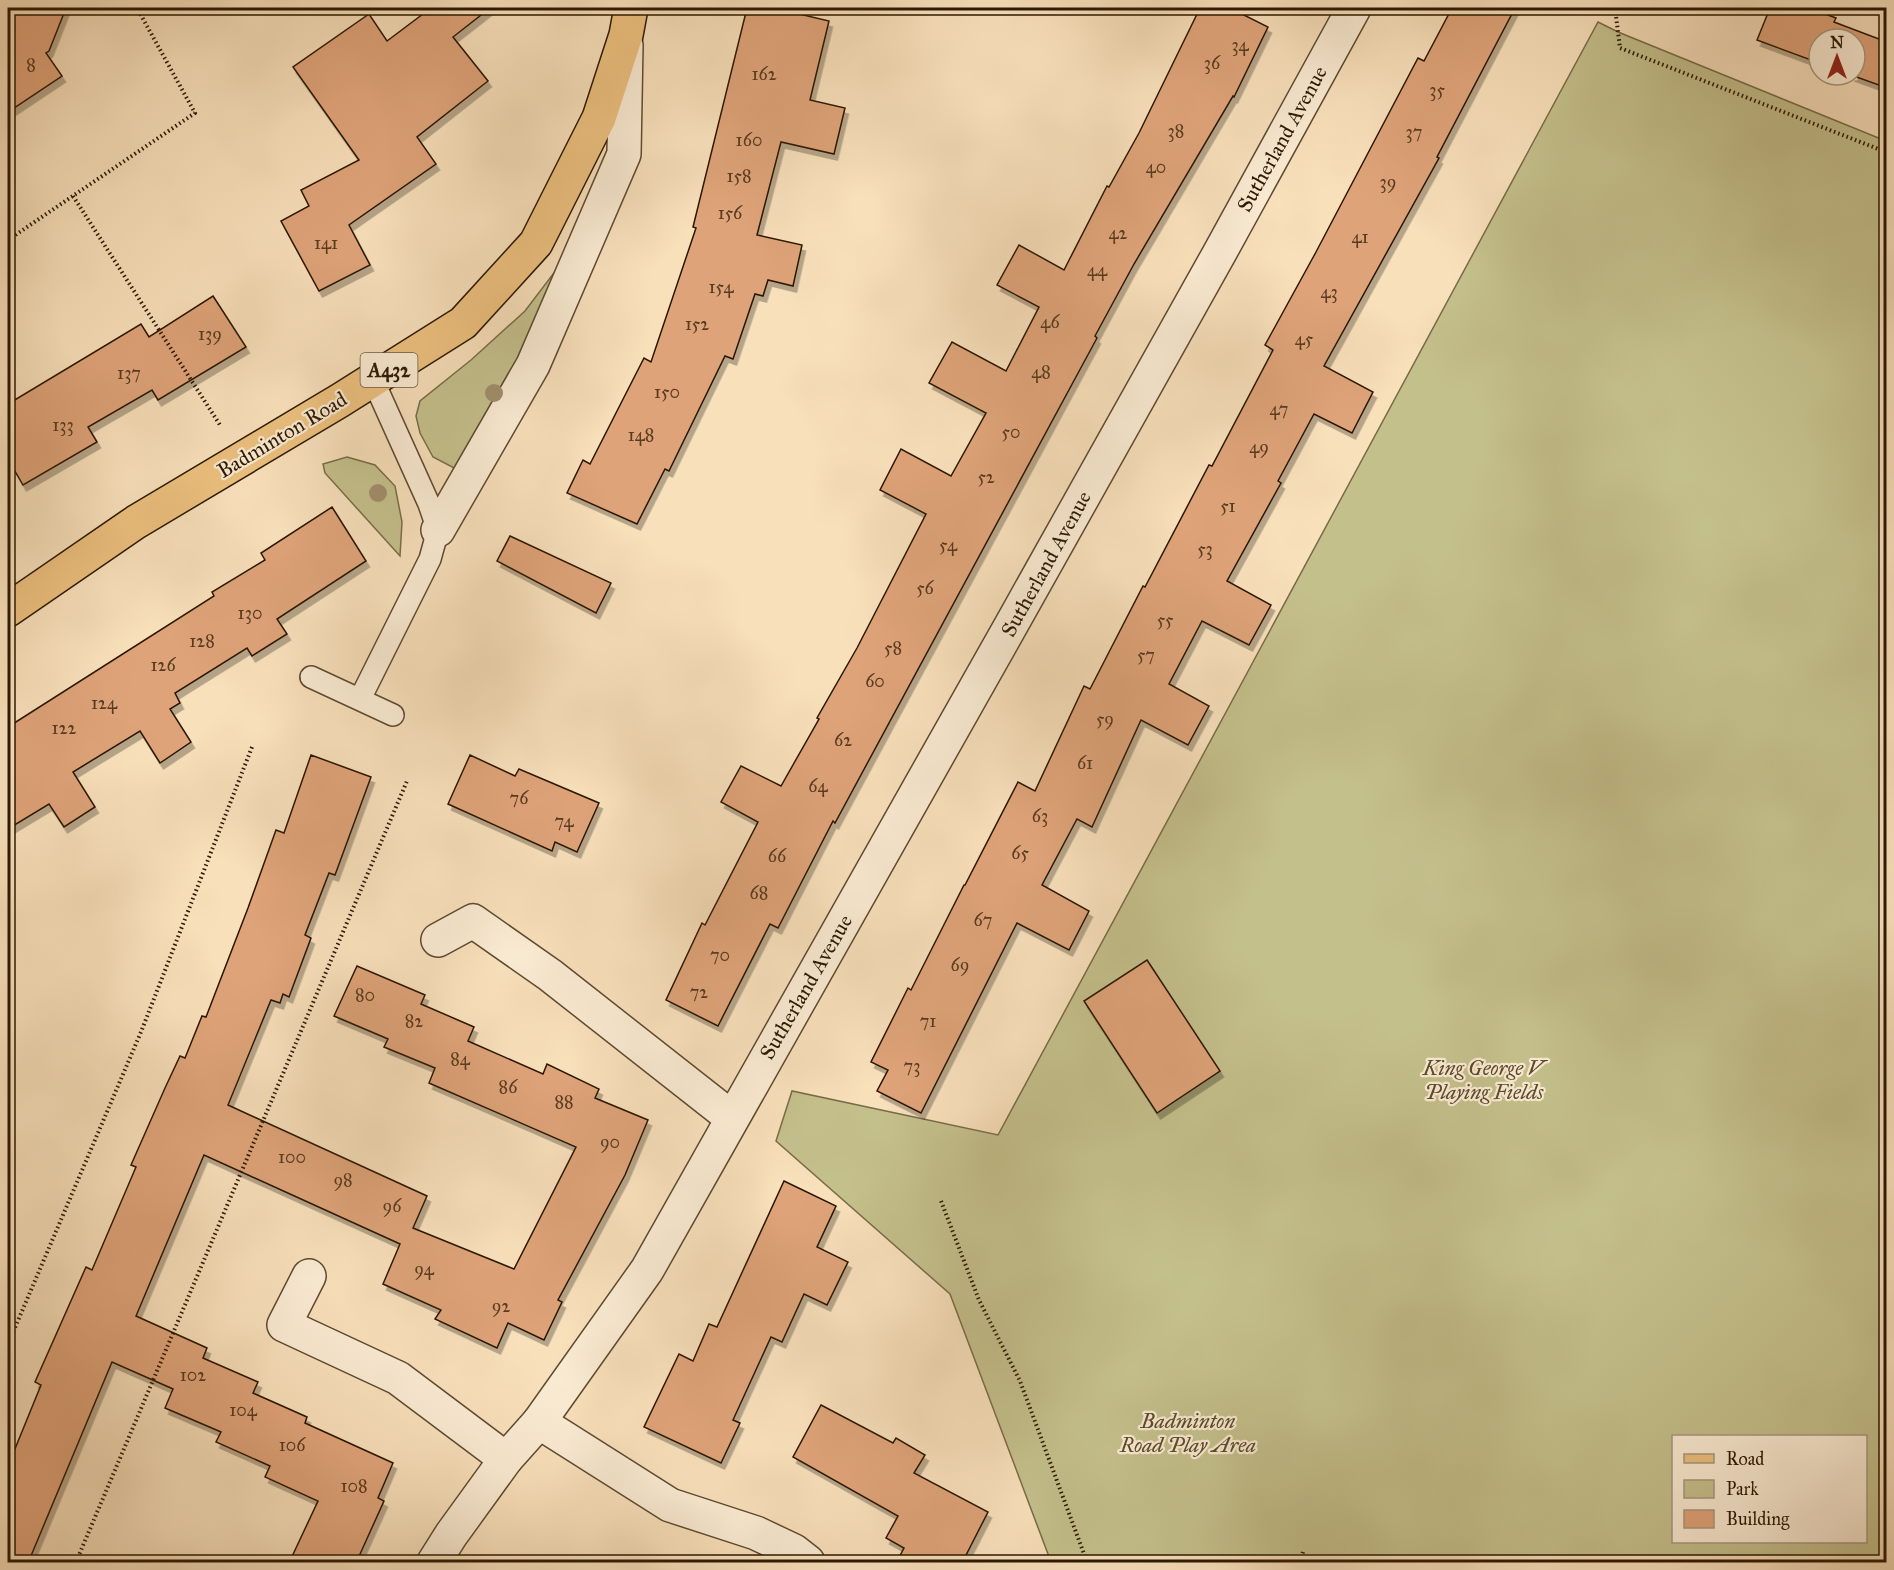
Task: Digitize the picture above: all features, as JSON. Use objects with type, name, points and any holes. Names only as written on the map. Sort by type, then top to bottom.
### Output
[{"type":"main road","name":"Badminton Road","points":[[8,610],[136,522],[373,380],[463,323],[536,243],[599,118],[629,21]]},
{"type":"street","name":"Sutherland Avenue","points":[[434,1563],[451,1535],[506,1459],[538,1422],[647,1270],[1020,610],[1354,8]]},
{"type":"street","points":[[438,530],[533,365],[624,154],[629,21]]},
{"type":"street","points":[[438,940],[473,921],[550,975],[732,1118]]},
{"type":"street","points":[[309,1276],[284,1325],[398,1378],[506,1459]]},
{"type":"street","points":[[538,1422],[670,1505],[756,1533],[794,1551],[808,1563]]},
{"type":"lane","points":[[360,699],[430,559],[438,530],[429,504],[373,380]]},
{"type":"lane","points":[[311,677],[393,715]]},
{"type":"path","points":[[8,240],[195,113],[137,8]]},
{"type":"path","points":[[1615,8],[1620,48],[1887,152]]},
{"type":"path","points":[[73,196],[243,459]]},
{"type":"path","points":[[8,1344],[141,1032],[252,747]]},
{"type":"path","points":[[76,1563],[406,781]]},
{"type":"path","points":[[941,1201],[980,1300],[1020,1381],[1087,1563]]},
{"type":"path","points":[[1300,1563],[1303,1552]]},
{"type":"green space","name":"King George V Playing Fields","points":[[1598,22],[1886,141],[1886,1562],[1051,1562],[950,1294],[776,1141],[792,1091],[998,1135]]},
{"type":"green space","points":[[563,261],[554,297],[461,465],[454,468],[433,457],[420,433],[416,416],[420,401],[471,360],[525,311]]},
{"type":"green space","points":[[347,457],[375,465],[395,486],[402,522],[400,556],[325,473],[323,464]]},
{"type":"building","points":[[8,8],[66,8],[49,51],[46,53],[62,76],[8,112]]},
{"type":"building","points":[[431,8],[490,8],[453,37],[488,81],[417,137],[436,164],[349,225],[370,265],[319,291],[281,221],[309,206],[301,190],[359,160],[293,67],[369,14],[387,41]]},
{"type":"building","points":[[747,8],[774,8],[829,21],[810,100],[845,108],[834,154],[781,142],[757,235],[802,245],[793,286],[768,280],[763,296],[755,294],[733,359],[725,356],[669,471],[665,469],[637,524],[567,493],[583,460],[590,464],[644,358],[651,362],[696,228],[693,227]]},
{"type":"building","points":[[1200,8],[1230,8],[1268,27],[1234,97],[1134,264],[1095,336],[1097,338],[835,823],[833,821],[778,928],[770,924],[718,1026],[666,1000],[702,923],[705,925],[758,822],[721,802],[741,766],[781,786],[857,648],[926,514],[880,490],[901,449],[951,476],[986,413],[929,383],[952,342],[1006,371],[1039,307],[997,285],[1019,245],[1064,270],[1107,186],[1109,187],[1139,133]]},
{"type":"building","points":[[1452,8],[1515,8],[1437,157],[1439,158],[1324,366],[1373,392],[1352,433],[1314,414],[1278,481],[1281,483],[1227,581],[1271,605],[1249,645],[1202,621],[1169,684],[1209,706],[1188,745],[1141,720],[1092,827],[1077,819],[1042,885],[1089,911],[1069,950],[1017,923],[921,1113],[877,1091],[888,1070],[871,1062],[908,988],[911,990],[1018,782],[1035,791],[1084,686],[1090,689],[1143,586],[1145,587],[1209,465],[1212,466],[1273,350],[1265,345],[1418,58],[1424,61]]},
{"type":"building","points":[[1770,8],[1809,8],[1836,18],[1834,22],[1847,27],[1807,27],[1807,59],[1757,40]]},
{"type":"building","points":[[1867,34],[1887,42],[1887,88],[1867,81]]},
{"type":"building","points":[[213,296],[246,347],[158,400],[152,390],[88,427],[97,442],[23,485],[8,459],[8,404],[141,324],[149,337]]},
{"type":"building","points":[[332,507],[366,561],[277,619],[287,634],[252,656],[247,648],[175,693],[180,703],[170,709],[191,742],[160,763],[140,731],[73,772],[95,807],[64,827],[49,804],[8,829],[8,727],[214,596],[212,592],[265,560],[261,553]]},
{"type":"building","points":[[510,536],[611,583],[596,613],[497,561]]},
{"type":"building","points":[[311,755],[371,777],[335,875],[329,873],[305,935],[311,938],[289,997],[283,994],[280,1003],[271,1000],[228,1105],[427,1196],[413,1228],[514,1269],[576,1147],[429,1083],[435,1068],[384,1047],[388,1039],[334,1016],[357,966],[425,995],[421,1004],[474,1027],[468,1041],[543,1074],[547,1064],[599,1089],[595,1098],[648,1120],[625,1175],[558,1300],[562,1302],[544,1340],[508,1323],[497,1348],[435,1319],[441,1310],[383,1284],[400,1244],[204,1155],[136,1316],[207,1348],[203,1358],[258,1382],[253,1393],[307,1417],[305,1423],[393,1463],[378,1498],[384,1501],[356,1563],[289,1563],[318,1501],[265,1477],[270,1466],[216,1442],[221,1432],[165,1408],[173,1389],[112,1362],[28,1563],[8,1563],[8,1466],[41,1385],[35,1382],[86,1267],[92,1270],[136,1167],[131,1165],[165,1088],[180,1056],[185,1058],[202,1016],[206,1017],[276,830],[284,833]]},
{"type":"building","points":[[470,755],[515,776],[519,769],[599,803],[577,852],[555,842],[552,851],[448,804]]},
{"type":"building","points":[[1147,960],[1220,1071],[1157,1113],[1084,1001]]},
{"type":"building","points":[[784,1181],[836,1206],[817,1247],[848,1262],[827,1305],[804,1294],[782,1342],[771,1337],[733,1420],[740,1423],[721,1463],[644,1427],[679,1354],[693,1361],[709,1324],[717,1327]]},
{"type":"building","points":[[821,1405],[893,1443],[896,1438],[925,1455],[914,1473],[988,1512],[962,1563],[896,1563],[904,1548],[886,1538],[898,1516],[793,1457]]},
{"type":"park label","name":"Badminton Road Play Area","points":[[1188,1433]]}]
